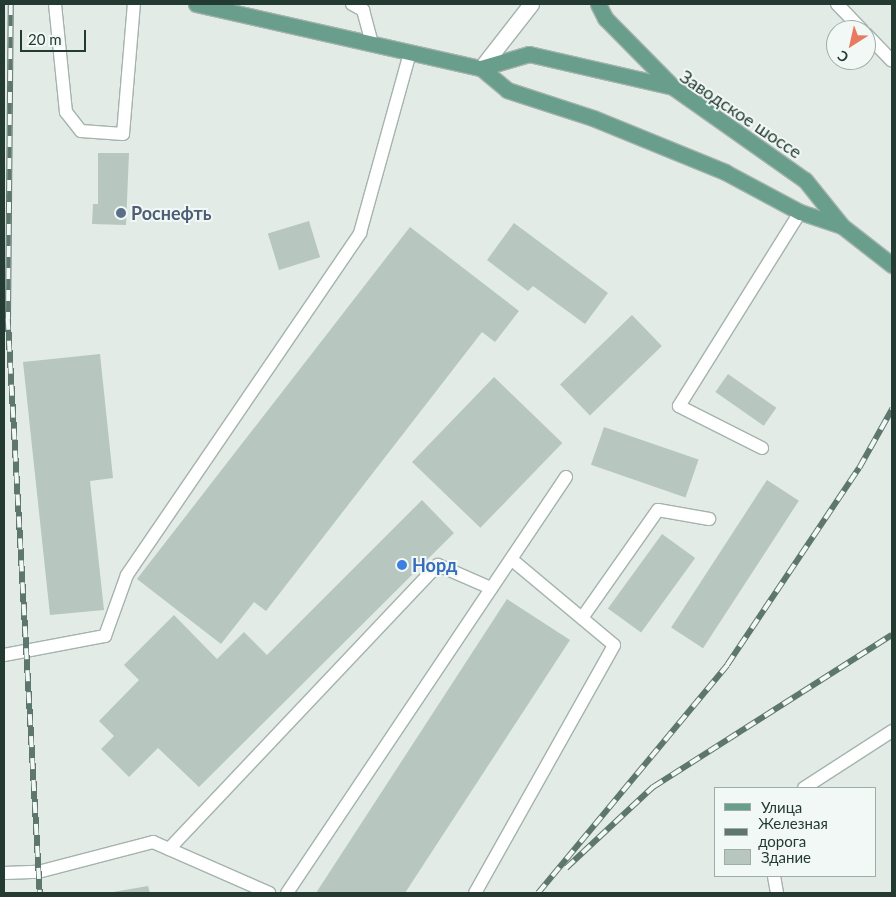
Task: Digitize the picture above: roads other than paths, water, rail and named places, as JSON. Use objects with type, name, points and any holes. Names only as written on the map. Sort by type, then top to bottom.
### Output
[{"type":"main road","name":"Заводское шоссе","points":[[196,4],[481,68],[507,90],[593,118],[725,172],[800,212],[842,226]]},
{"type":"main road","points":[[598,4],[605,18],[673,87]]},
{"type":"main road","name":"Заводское шоссе","points":[[481,68],[528,54],[673,87],[805,180],[842,226],[892,265]]},
{"type":"street","points":[[481,68],[531,4]]},
{"type":"lane","points":[[55,4],[66,112],[81,132],[123,134],[134,4]]},
{"type":"lane","points":[[352,4],[363,10],[372,44]]},
{"type":"lane","points":[[837,4],[852,20]]},
{"type":"lane","points":[[876,44],[892,61]]},
{"type":"lane","points":[[4,655],[105,636],[127,575],[360,233],[410,53]]},
{"type":"lane","points":[[762,448],[679,406],[800,212]]},
{"type":"lane","points":[[287,893],[566,477]]},
{"type":"lane","points":[[582,618],[658,510],[709,520]]},
{"type":"lane","points":[[475,893],[614,645],[511,559]]},
{"type":"lane","points":[[169,849],[438,566],[491,588]]},
{"type":"lane","points":[[806,787],[892,731]]},
{"type":"lane","points":[[4,873],[38,872],[153,842],[268,893]]},
{"type":"lane","points":[[774,877],[777,893]]},
{"type":"railway","points":[[11,4],[8,319],[40,893]]},
{"type":"railway","points":[[538,893],[727,665],[859,468],[892,409]]},
{"type":"railway","points":[[566,868],[653,787],[892,635]]},
{"type":"place","name":"Роснефть","points":[[121,213]]},
{"type":"place","name":"Норд","points":[[402,565]]}]
